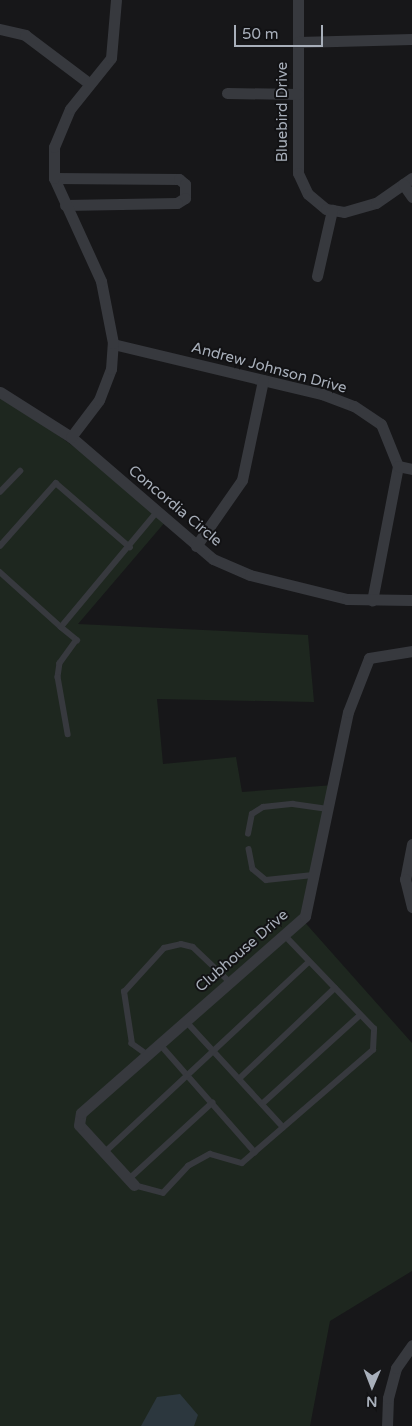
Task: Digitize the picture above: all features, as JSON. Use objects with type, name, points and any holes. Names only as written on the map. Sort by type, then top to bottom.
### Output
[{"type":"street","points":[[71,437],[99,400],[111,370],[113,344],[101,281],[54,178],[54,147],[60,129],[90,84],[111,58],[116,0]]},
{"type":"street","name":"Bluebird Drive","points":[[298,0],[298,173],[308,194],[332,210]]},
{"type":"street","points":[[0,29],[25,35],[90,84]]},
{"type":"street","points":[[298,42],[412,39]]},
{"type":"street","points":[[227,94],[298,94]]},
{"type":"street","points":[[54,178],[178,179],[185,184],[184,198],[177,204],[65,205]]},
{"type":"street","points":[[317,276],[332,210],[376,203],[408,181],[412,196]]},
{"type":"street","name":"Andrew Johnson Drive","points":[[113,344],[263,380],[354,406],[381,424],[398,466]]},
{"type":"street","points":[[196,546],[242,480],[263,380]]},
{"type":"street","name":"Concordia Circle","points":[[0,392],[71,437],[196,546],[250,575],[347,599],[372,601],[412,600]]},
{"type":"street","points":[[372,601],[398,466],[412,469]]},
{"type":"street","name":"Clubhouse Drive","points":[[132,1182],[79,1125],[81,1114],[305,916],[330,809],[348,712],[368,658],[412,651]]},
{"type":"street","points":[[412,844],[405,879],[412,907]]},
{"type":"street","points":[[387,1426],[388,1398],[396,1368],[412,1345]]},
{"type":"lane","points":[[0,492],[20,471]]},
{"type":"lane","points":[[0,546],[56,483],[130,547]]},
{"type":"lane","points":[[61,626],[130,547],[156,513]]},
{"type":"lane","points":[[0,572],[76,640],[60,663],[58,677],[68,734]]},
{"type":"lane","points":[[248,834],[252,814],[263,807],[293,804],[330,809]]},
{"type":"lane","points":[[249,849],[253,869],[266,880],[316,874]]},
{"type":"lane","points":[[212,1103],[132,1182],[163,1193],[188,1166],[210,1154],[242,1163],[373,1050],[374,1029],[284,935]]},
{"type":"lane","points":[[147,1055],[132,1044],[124,992],[164,948],[181,944],[193,947],[230,982]]},
{"type":"lane","points":[[104,1153],[309,962]]},
{"type":"lane","points":[[239,1078],[335,988]]},
{"type":"lane","points":[[262,1104],[360,1015]]},
{"type":"lane","points":[[186,1021],[283,1127]]},
{"type":"lane","points":[[160,1044],[255,1152]]},
{"type":"shaded area","points":[[0,394],[132,488],[166,521],[78,624],[308,635],[314,702],[157,699],[163,764],[236,757],[242,792],[334,785],[301,918],[412,1043],[412,1271],[330,1321],[310,1426],[0,1426]]},
{"type":"shaded area","points":[[180,1394],[198,1415],[194,1426],[141,1426],[157,1397]]}]
